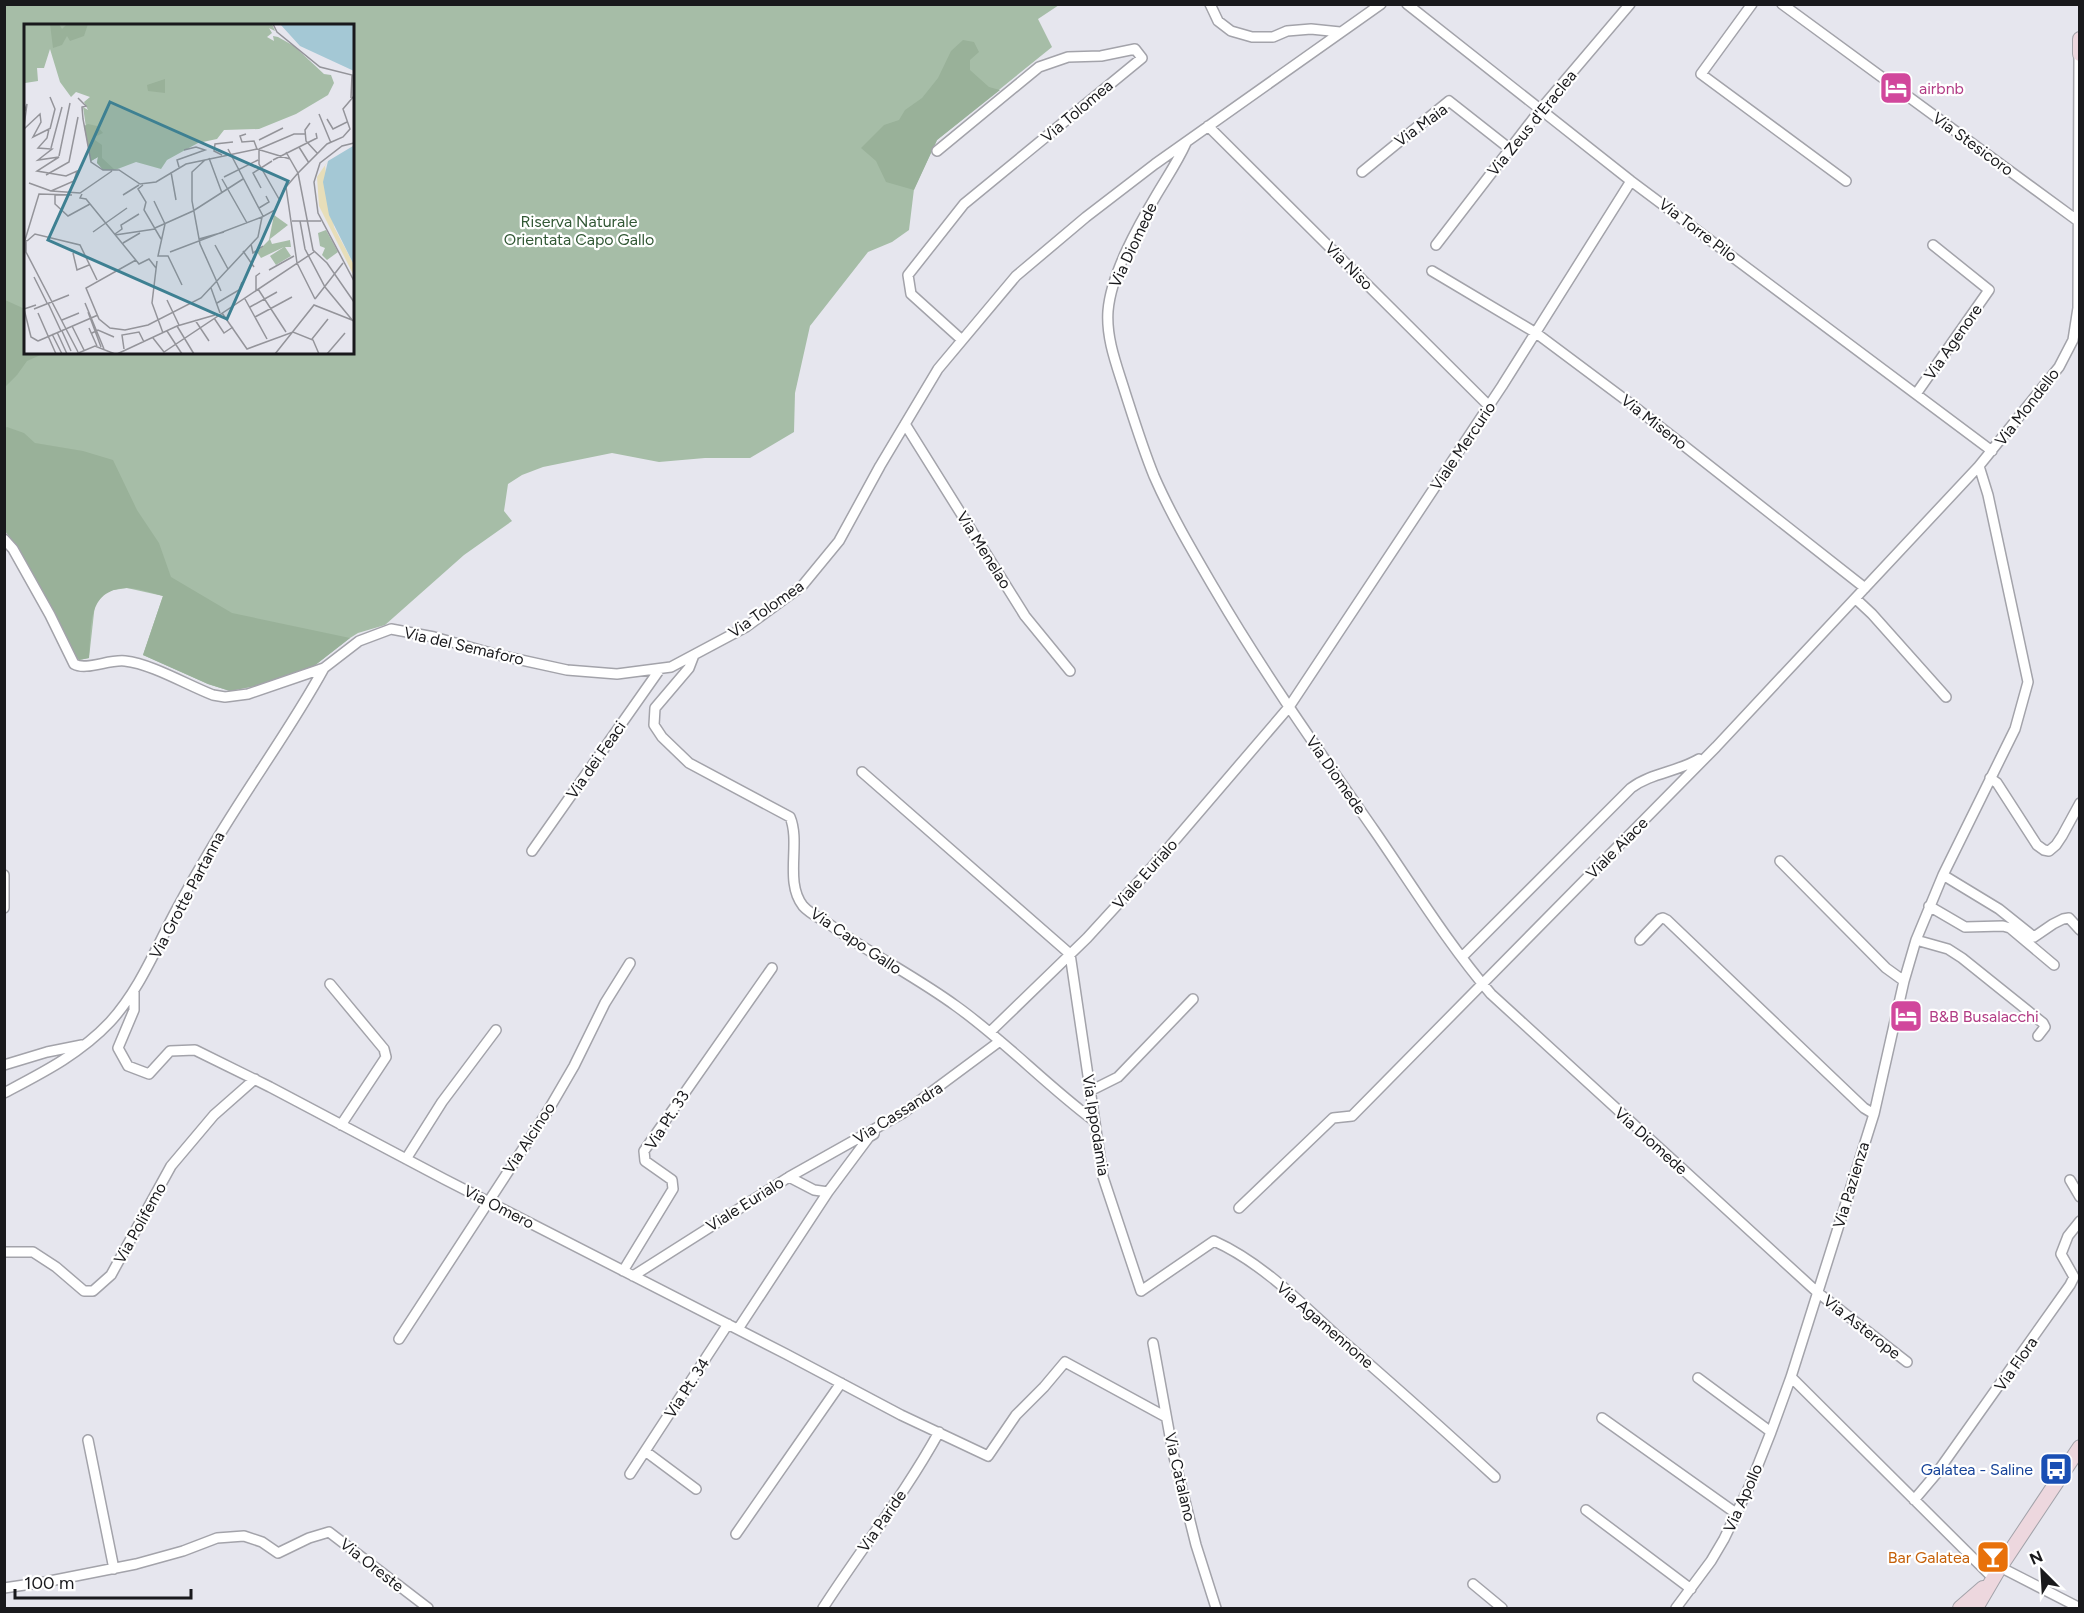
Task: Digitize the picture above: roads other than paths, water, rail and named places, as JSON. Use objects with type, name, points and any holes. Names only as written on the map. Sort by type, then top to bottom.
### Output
[{"type":"main road","name":"Via Mondello","points":[[2079,39],[2079,53]]},
{"type":"main road","points":[[1976,1608],[2079,1447]]},
{"type":"main road","points":[[1960,1608],[1997,1573]]},
{"type":"street","points":[[1210,4],[1218,21],[1231,30],[1252,37],[1273,37],[1287,31],[1311,29],[1340,32]]},
{"type":"street","name":"Via Tolomea","points":[[694,655],[746,627],[802,586],[839,541],[938,369],[1016,276],[1086,217],[1186,142],[1381,4]]},
{"type":"street","name":"Via Torre Pilo","points":[[1407,4],[1631,181],[1992,450]]},
{"type":"street","name":"Via Zeus d'Eraclea","points":[[1436,245],[1540,110],[1630,4]]},
{"type":"street","points":[[1752,4],[1701,74],[1846,181]]},
{"type":"street","name":"Via Stesicoro","points":[[1782,4],[2078,220]]},
{"type":"street","name":"Via Tolomea","points":[[936,151],[1039,67],[1068,57],[1101,56],[1135,50],[1142,58],[964,204],[908,275],[911,294],[962,340]]},
{"type":"street","name":"Via Mondello","points":[[1979,466],[2046,385],[2073,340],[2078,308],[2079,53]]},
{"type":"street","name":"Via Maia","points":[[1362,172],[1449,101],[1510,149]]},
{"type":"street","name":"Via Niso","points":[[1208,126],[1490,405]]},
{"type":"street","name":"Via Diomede","points":[[1186,142],[1174,169],[1157,194],[1119,269],[1111,291],[1108,312],[1112,349],[1137,430],[1154,476],[1170,507],[1230,616],[1289,707],[1482,984],[1499,1004],[1818,1292]]},
{"type":"street","name":"Viale Mercurio","points":[[1289,707],[1490,405],[1631,181]]},
{"type":"street","name":"Via Agenore","points":[[1916,394],[1989,290],[1933,245]]},
{"type":"street","name":"Via Miseno","points":[[1431,271],[1536,333],[1631,404],[1866,588]]},
{"type":"street","name":"Via Menelao","points":[[905,424],[1025,616],[1070,671]]},
{"type":"street","name":"Viale Aiace","points":[[1239,1208],[1333,1118],[1352,1116],[1716,747],[1979,466]]},
{"type":"street","name":"Via Pazienza","points":[[1791,1377],[1874,1114],[1904,981],[1916,940],[1942,875],[2015,729],[2028,682],[1988,495],[1979,466]]},
{"type":"street","name":"Via del Semaforo","points":[[4,539],[14,549],[50,615],[71,661],[78,666],[88,666],[112,661],[128,661],[168,675],[213,695],[225,697],[256,691],[324,668],[359,641],[391,629],[434,637],[494,654],[567,670],[617,674],[660,669],[670,667],[694,655]]},
{"type":"street","points":[[1856,599],[1946,697]]},
{"type":"street","name":"Via Capo Gallo","points":[[694,655],[689,668],[655,708],[654,725],[662,737],[689,763],[790,817],[795,828],[793,863],[795,887],[803,906],[842,934],[955,1005],[990,1032],[1060,1095],[1093,1120]]},
{"type":"street","name":"Via Grotte Partanna","points":[[4,1065],[84,1044],[109,1023],[134,992],[179,904],[235,807],[303,706],[324,668]]},
{"type":"street","name":"Via dei Feaci","points":[[532,851],[660,669]]},
{"type":"street","name":"Viale Eurialo","points":[[990,1032],[1070,954],[1152,867],[1289,707]]},
{"type":"street","points":[[1462,957],[1631,788],[1648,777],[1688,766],[1716,747]]},
{"type":"street","points":[[862,771],[1070,954]]},
{"type":"street","points":[[1990,778],[1997,783],[2037,845],[2044,850],[2049,851],[2056,845],[2079,802]]},
{"type":"street","points":[[1780,861],[1886,968],[1904,981]]},
{"type":"street","points":[[4,875],[4,908]]},
{"type":"street","points":[[1942,875],[1999,909],[2034,937],[2063,919],[2069,918],[2079,930]]},
{"type":"street","points":[[1929,906],[1965,927],[2003,926],[2010,928],[2054,965]]},
{"type":"street","points":[[1640,940],[1659,920],[1663,918],[1667,920],[1864,1108],[1874,1114]]},
{"type":"street","points":[[1916,940],[1948,949],[1983,974],[2043,1023],[2045,1027],[2038,1036]]},
{"type":"street","name":"Via Ippodamia","points":[[1070,954],[1103,1177],[1141,1291]]},
{"type":"street","name":"Via Alcinoo","points":[[399,1339],[549,1109],[574,1066],[605,1003],[630,963]]},
{"type":"street","name":"Via Pt. 33","points":[[623,1271],[673,1189],[672,1180],[645,1161],[644,1151],[772,968]]},
{"type":"street","points":[[330,984],[384,1049],[386,1058],[341,1125]]},
{"type":"street","name":"Via Omero","points":[[134,992],[134,1010],[118,1048],[128,1066],[149,1074],[170,1051],[195,1050],[901,1415],[988,1456],[1016,1415],[1065,1362],[1167,1417]]},
{"type":"street","points":[[1090,1090],[1119,1077],[1193,999]]},
{"type":"street","points":[[406,1159],[442,1102],[496,1030]]},
{"type":"street","name":"Via Cassandra","points":[[789,1177],[903,1113],[1000,1041]]},
{"type":"street","points":[[4,1093],[68,1059],[84,1044]]},
{"type":"street","name":"Via Polifemo","points":[[4,1252],[33,1252],[56,1267],[84,1291],[93,1291],[111,1275],[171,1166],[214,1115],[255,1079]]},
{"type":"street","points":[[738,1329],[828,1192],[869,1137],[903,1113]]},
{"type":"street","name":"Viale Eurialo","points":[[633,1275],[789,1177],[814,1190],[828,1192]]},
{"type":"street","points":[[2070,1180],[2079,1197]]},
{"type":"street","name":"Via Flora","points":[[1914,1500],[1942,1466],[2070,1285],[2074,1276],[2061,1254],[2068,1236],[2079,1221]]},
{"type":"street","name":"Via Agamennone","points":[[1141,1291],[1214,1241],[1234,1250],[1325,1324],[1495,1477]]},
{"type":"street","name":"Via Asterope","points":[[1818,1292],[1907,1362]]},
{"type":"street","name":"Via Pt. 34","points":[[630,1474],[728,1324]]},
{"type":"street","name":"Via Catalano","points":[[1153,1343],[1173,1453],[1196,1545],[1216,1608]]},
{"type":"street","points":[[1791,1377],[1914,1500],[1997,1573],[2079,1608]]},
{"type":"street","name":"Via Apollo","points":[[1676,1608],[1711,1561],[1737,1514],[1791,1377]]},
{"type":"street","points":[[1698,1378],[1771,1432]]},
{"type":"street","points":[[736,1534],[841,1383]]},
{"type":"street","points":[[1602,1418],[1737,1514]]},
{"type":"street","name":"Via Paride","points":[[823,1608],[942,1434]]},
{"type":"street","points":[[88,1440],[114,1569]]},
{"type":"street","points":[[645,1451],[696,1489]]},
{"type":"street","points":[[1586,1510],[1691,1589]]},
{"type":"street","name":"Via Oreste","points":[[4,1588],[114,1569],[183,1551],[217,1538],[244,1536],[262,1542],[278,1553],[309,1538],[329,1532],[428,1608]]},
{"type":"street","points":[[1473,1584],[1502,1608]]},
{"type":"place","name":"airbnb","points":[[1896,88]]},
{"type":"place","name":"B&B Busalacchi","points":[[1906,1016]]},
{"type":"place","name":"Galatea - Saline","points":[[2056,1469]]},
{"type":"place","name":"Bar Galatea","points":[[1993,1557]]},
{"type":"park label","name":"Riserva Naturale Orientata Capo Gallo","points":[[579,230]]}]
